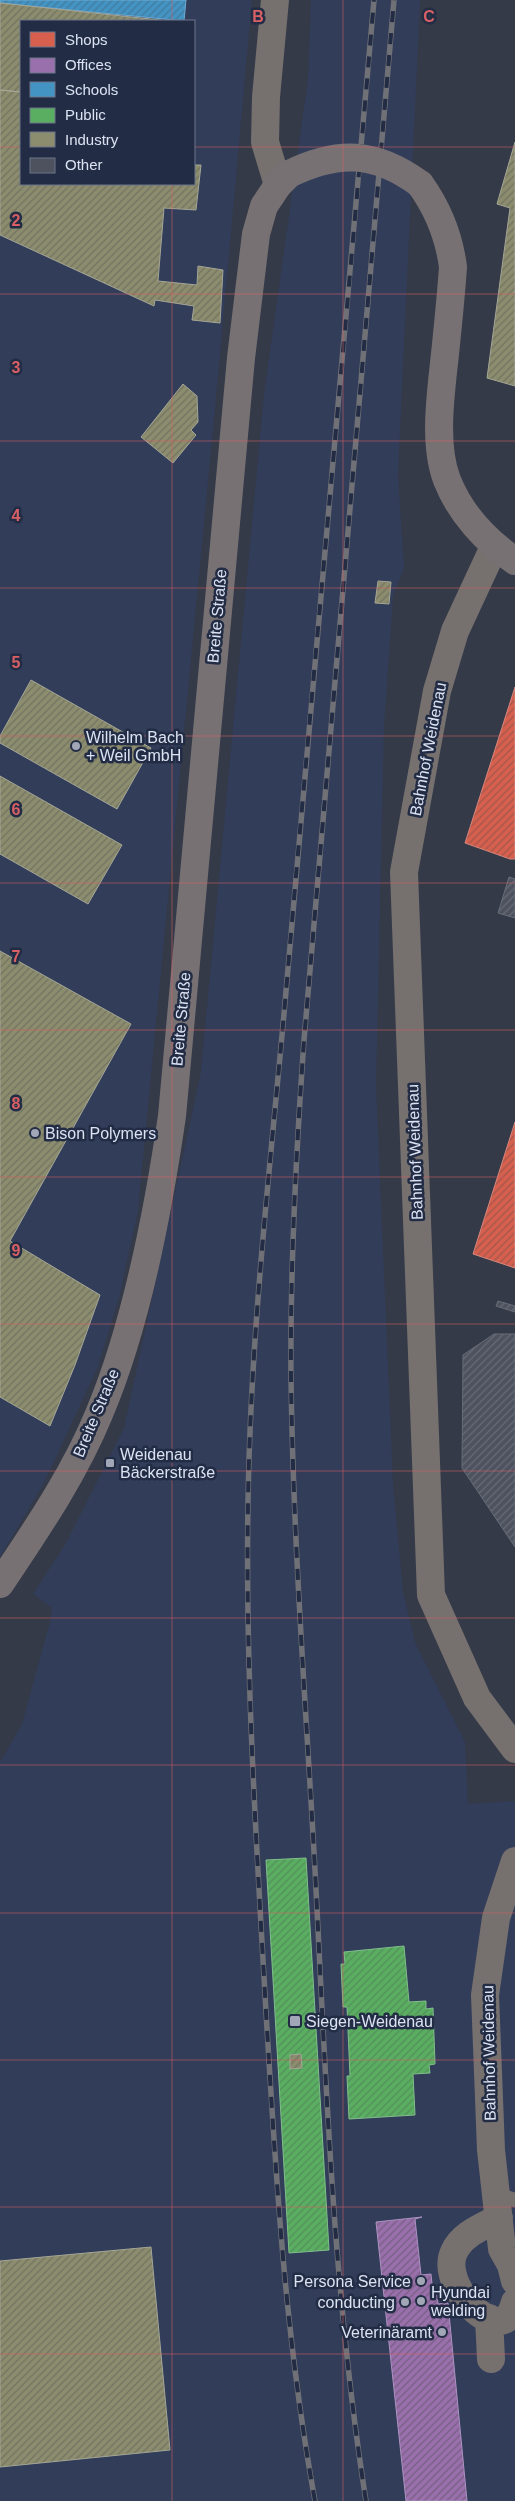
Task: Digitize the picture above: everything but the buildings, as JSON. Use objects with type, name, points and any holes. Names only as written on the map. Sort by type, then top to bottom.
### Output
[{"type":"street","points":[[275,0],[266,97],[265,142],[283,179],[304,166],[342,156],[382,161],[402,171],[420,184],[432,201],[442,224],[450,244],[453,266],[440,408],[440,444],[447,479],[465,512],[505,554]]},
{"type":"street","name":"Breite Straße","points":[[0,1584],[65,1483],[99,1414],[132,1313],[162,1182],[172,1116],[241,358],[256,234],[264,206],[283,179]]},
{"type":"street","name":"Bahnhof Weidenau","points":[[505,554],[455,632],[437,691],[404,872],[431,1594],[477,1698],[515,1749]]},
{"type":"street","name":"Bahnhof Weidenau","points":[[514,2271],[502,2249],[504,2204],[491,2150],[485,1995],[496,1918],[515,1861]]},
{"type":"street","points":[[504,2204],[460,2242],[453,2253],[450,2267],[455,2284],[462,2296],[489,2318],[498,2321],[505,2320],[512,2312],[515,2302]]},
{"type":"street","points":[[489,2318],[491,2359]]},
{"type":"shaded area","points":[[0,0],[252,0],[138,1211],[119,1298],[97,1369],[44,1483],[0,1557]]},
{"type":"shaded area","points":[[311,0],[420,0],[398,474],[404,568],[393,596],[384,727],[376,1085],[393,1484],[403,1592],[416,1645],[465,1742],[468,1804],[515,1801],[515,2501],[0,2501],[0,1762],[22,1724],[50,1622],[52,1608],[33,1594],[65,1545],[124,1428],[201,1072],[264,395],[308,80]]},
{"type":"railway","points":[[315,2501],[296,2379],[289,2318],[274,2135],[251,1722],[248,1505],[253,1375],[261,1262],[374,0]]},
{"type":"railway","points":[[366,2501],[355,2423],[338,2266],[327,2108],[297,1563],[292,1440],[291,1293],[298,1125],[304,1040],[394,0]]},
{"type":"place","name":"Wilhelm Bach + Weil GmbH","points":[[76,746]]},
{"type":"place","name":"Bison Polymers","points":[[35,1133]]},
{"type":"place","name":"Weidenau Bäckerstraße","points":[[110,1463]]},
{"type":"place","name":"Siegen-Weidenau","points":[[295,2021]]},
{"type":"place","name":"Persona Service","points":[[421,2281]]},
{"type":"place","name":"Hyundai welding","points":[[421,2301]]},
{"type":"place","name":"conducting","points":[[405,2302]]},
{"type":"place","name":"Veterinäramt","points":[[442,2332]]}]
